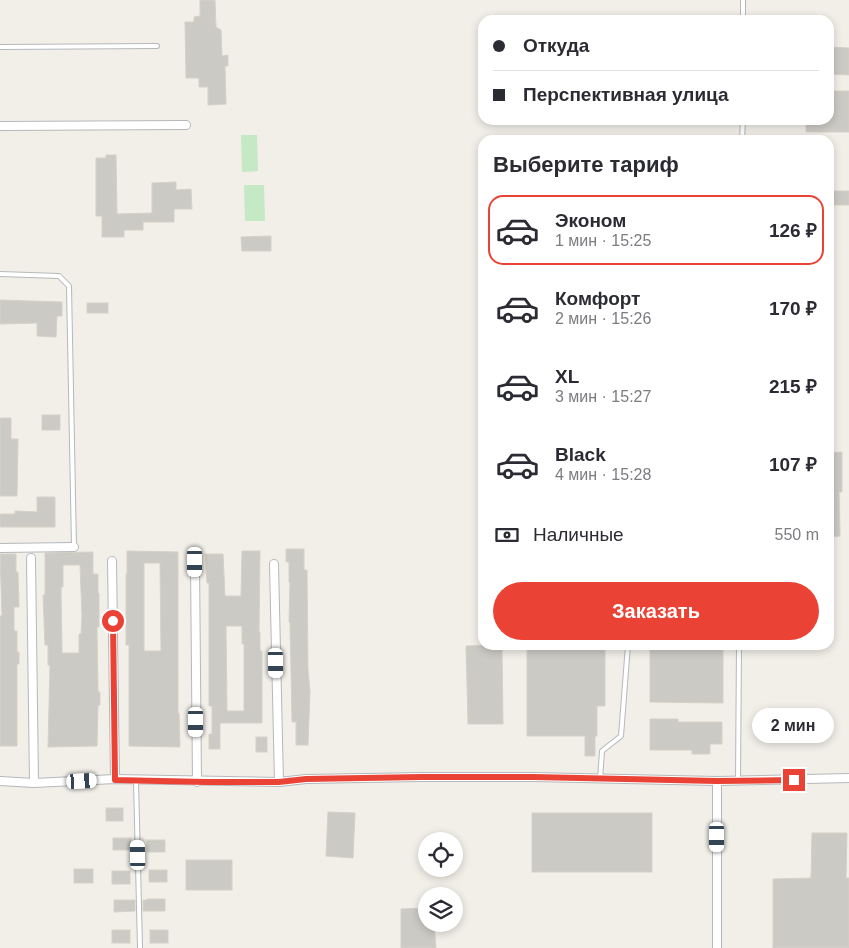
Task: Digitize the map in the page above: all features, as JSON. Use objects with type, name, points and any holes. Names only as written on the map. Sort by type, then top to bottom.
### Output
[{"type":"street","points":[[0,126],[186,125]]},
{"type":"street","points":[[0,548],[74,547]]},
{"type":"street","points":[[31,558],[34,783]]},
{"type":"street","points":[[112,561],[115,780]]},
{"type":"street","points":[[195,562],[197,782]]},
{"type":"street","points":[[274,564],[279,782]]},
{"type":"street","points":[[0,781],[34,783],[115,780],[279,782],[306,779],[422,777],[738,781],[849,778]]},
{"type":"street","points":[[717,781],[717,948]]},
{"type":"lane","points":[[743,0],[743,15]]},
{"type":"lane","points":[[0,47],[156,46]]},
{"type":"lane","points":[[0,274],[59,276],[70,286],[74,547]]},
{"type":"lane","points":[[600,779],[602,751],[622,736],[628,650]]},
{"type":"lane","points":[[738,781],[739,650]]},
{"type":"lane","points":[[136,780],[140,948]]},
{"type":"green space","points":[[241,135],[257,135],[258,171],[242,172]]},
{"type":"green space","points":[[244,185],[264,185],[265,221],[245,221]]},
{"type":"building","points":[[200,0],[215,0],[216,27],[221,30],[222,56],[228,55],[228,66],[225,66],[226,104],[208,105],[208,87],[199,87],[199,78],[186,78],[185,22],[194,22],[194,17],[200,16]]},
{"type":"building","points":[[834,47],[849,48],[849,75],[834,74]]},
{"type":"building","points":[[834,91],[849,91],[849,132],[806,132],[806,125],[834,125]]},
{"type":"building","points":[[106,155],[116,155],[117,214],[152,213],[152,183],[176,182],[176,190],[191,189],[192,209],[174,209],[174,222],[143,222],[143,230],[124,230],[124,237],[102,237],[102,216],[96,216],[96,158],[106,158]]},
{"type":"building","points":[[834,191],[849,191],[849,205],[834,205]]},
{"type":"building","points":[[271,236],[271,251],[242,251],[241,237]]},
{"type":"building","points":[[0,300],[62,302],[62,316],[57,316],[56,337],[37,336],[37,323],[0,324]]},
{"type":"building","points":[[87,303],[108,303],[108,313],[87,313]]},
{"type":"building","points":[[42,415],[60,415],[60,430],[42,430]]},
{"type":"building","points":[[0,418],[11,418],[11,439],[18,439],[17,496],[0,496]]},
{"type":"building","points":[[842,452],[842,492],[839,492],[840,536],[834,537],[834,453]]},
{"type":"building","points":[[37,497],[55,497],[55,527],[0,527],[0,514],[15,514],[15,511],[37,512]]},
{"type":"building","points":[[286,549],[304,549],[304,570],[307,570],[310,691],[308,745],[296,745],[296,722],[292,722],[289,622],[290,582],[289,562],[286,562]]},
{"type":"building","points":[[127,551],[178,552],[178,713],[180,747],[129,746],[129,645],[126,645]],"holes":[[[144,563],[160,563],[161,651],[144,651]]]},
{"type":"building","points":[[242,551],[260,551],[259,632],[260,651],[262,651],[262,723],[220,723],[220,749],[209,749],[209,734],[212,734],[212,706],[209,706],[209,583],[207,583],[205,554],[223,554],[225,596],[241,596]],"holes":[[[226,626],[242,626],[242,644],[244,644],[244,711],[227,711]]]},
{"type":"building","points":[[93,552],[93,574],[98,574],[99,593],[99,627],[97,627],[100,705],[98,705],[97,746],[48,747],[50,665],[48,665],[48,645],[45,645],[43,595],[45,595],[45,553]],"holes":[[[63,565],[80,565],[82,615],[79,653],[62,653],[61,587],[63,587]]]},
{"type":"building","points":[[0,554],[16,554],[16,572],[18,572],[19,607],[14,607],[14,631],[17,631],[17,652],[19,652],[19,664],[17,664],[17,746],[0,746],[0,616],[2,616]]},
{"type":"building","points":[[466,646],[478,646],[478,650],[502,650],[503,724],[468,724]]},
{"type":"building","points":[[527,650],[605,650],[605,706],[597,706],[595,756],[585,756],[585,736],[527,736]]},
{"type":"building","points":[[650,650],[723,650],[723,703],[650,702]]},
{"type":"building","points":[[650,719],[678,719],[678,722],[722,722],[722,744],[710,744],[710,754],[692,754],[692,750],[650,750]]},
{"type":"building","points":[[256,737],[267,737],[267,752],[256,752]]},
{"type":"building","points":[[106,808],[123,808],[123,821],[106,821]]},
{"type":"building","points":[[328,812],[355,813],[353,858],[326,856]]},
{"type":"building","points":[[532,813],[652,813],[652,872],[532,872]]},
{"type":"building","points":[[812,833],[847,833],[846,878],[849,878],[849,948],[773,948],[773,879],[811,878]]},
{"type":"building","points":[[113,838],[131,838],[131,850],[113,850]]},
{"type":"building","points":[[147,840],[165,840],[165,852],[147,852]]},
{"type":"building","points":[[186,860],[232,860],[232,890],[186,890]]},
{"type":"building","points":[[74,869],[93,869],[93,883],[74,883]]},
{"type":"building","points":[[149,870],[167,870],[167,882],[149,882]]},
{"type":"building","points":[[112,871],[130,871],[130,884],[112,884]]},
{"type":"building","points":[[165,899],[165,911],[143,911],[143,900]]},
{"type":"building","points":[[114,900],[135,900],[135,911],[114,912]]},
{"type":"building","points":[[418,908],[418,932],[435,932],[436,948],[401,948],[401,909]]},
{"type":"building","points":[[112,930],[130,930],[130,943],[112,943]]},
{"type":"building","points":[[150,930],[168,930],[168,943],[150,943]]},
{"type":"route","points":[[113,621],[115,780],[279,782],[306,779],[422,777],[533,777],[717,781],[794,780]]}]
